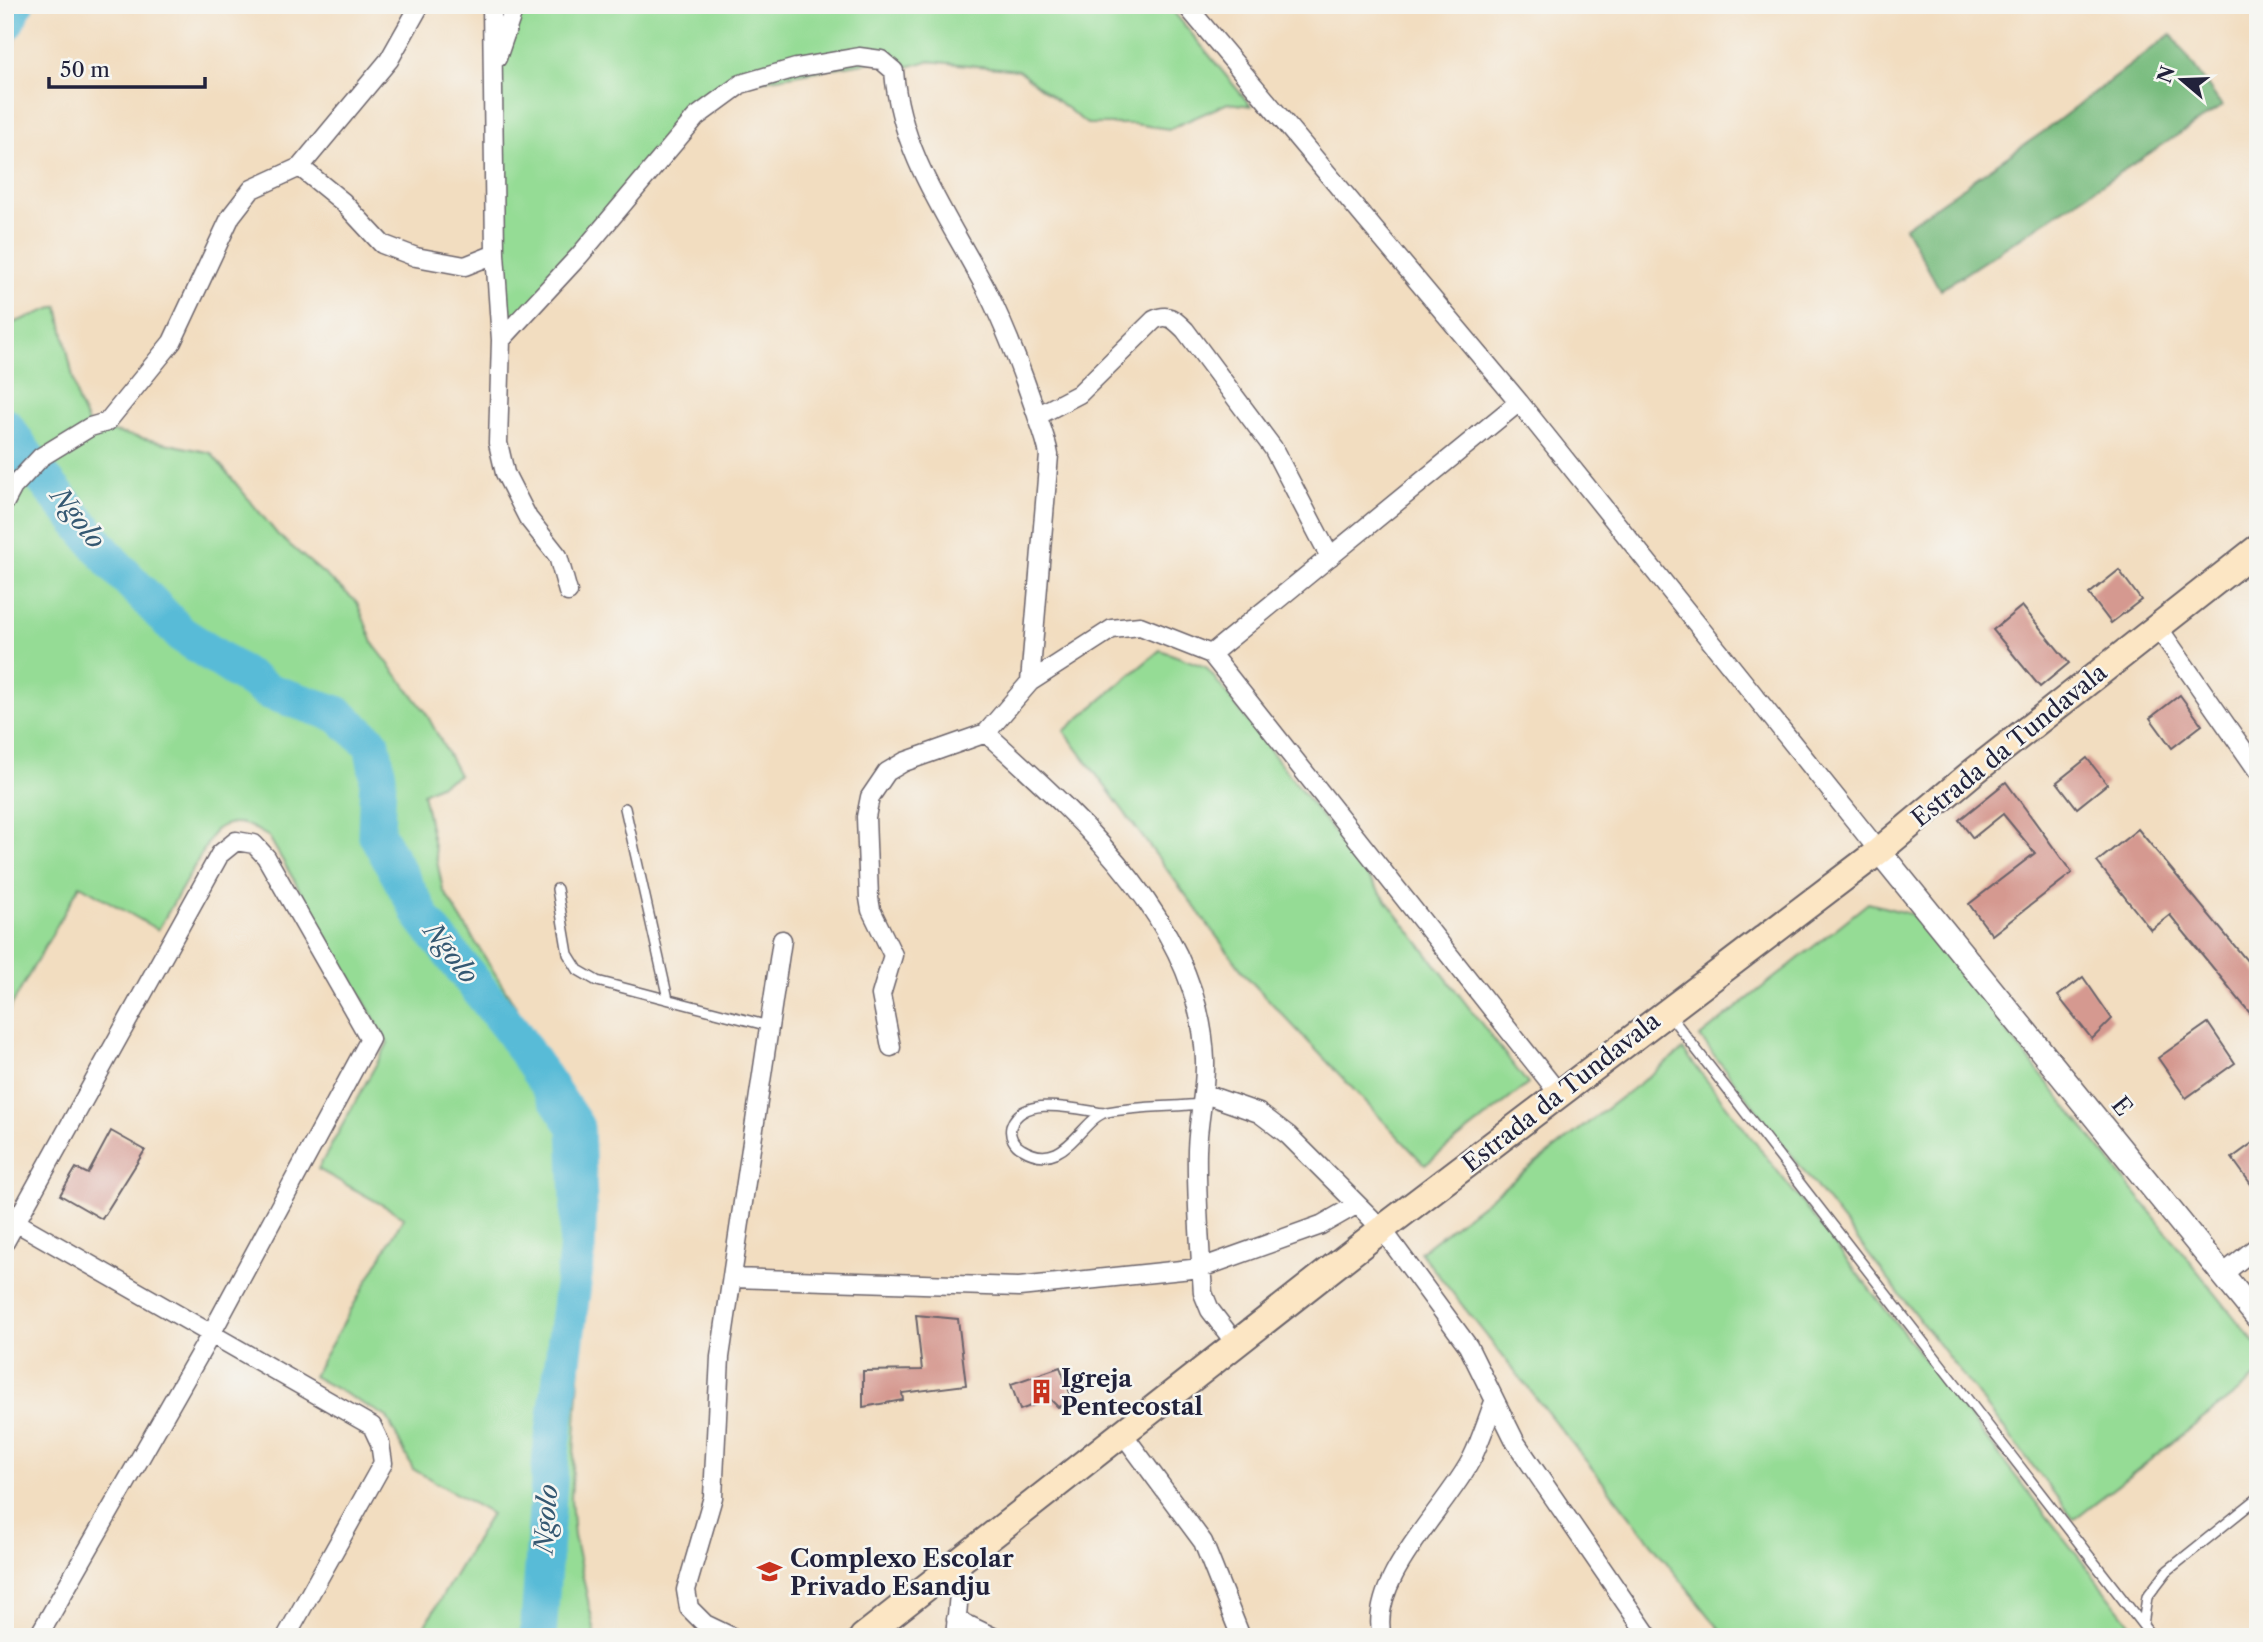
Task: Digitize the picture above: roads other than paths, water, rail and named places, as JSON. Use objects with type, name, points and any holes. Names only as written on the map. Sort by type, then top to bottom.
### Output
[{"type":"main road","name":"Estrada da Tundavala","points":[[863,1637],[1382,1229],[1880,851],[2157,626],[2258,548]]},
{"type":"street","points":[[5,502],[13,487],[41,457],[90,427],[107,422],[172,342],[231,216],[251,189],[300,167],[389,60],[420,5]]},
{"type":"street","points":[[492,5],[495,254],[501,340],[498,443],[505,473],[528,518],[558,556],[568,592]]},
{"type":"street","points":[[492,72],[515,5]]},
{"type":"street","points":[[1186,5],[1519,402],[1880,851]]},
{"type":"street","points":[[501,340],[579,256],[696,117],[741,85],[796,68],[859,57],[881,60],[894,71],[897,103],[908,140],[987,292],[1017,359],[1046,436],[1049,455],[1030,682]]},
{"type":"street","points":[[300,167],[343,202],[382,244],[416,257],[465,266],[495,254]]},
{"type":"street","points":[[1037,416],[1079,394],[1154,320],[1163,316],[1172,317],[1185,330],[1273,448],[1330,556]]},
{"type":"street","points":[[1211,654],[1519,402]]},
{"type":"street","points":[[891,1047],[883,1019],[881,995],[893,955],[871,910],[869,898],[866,817],[870,797],[887,772],[904,762],[986,733],[1030,682],[1112,629],[1140,626],[1211,654],[1560,1094]]},
{"type":"street","points":[[2157,626],[2258,771]]},
{"type":"street","points":[[986,733],[1083,821],[1161,920],[1193,995],[1205,1057],[1204,1099],[1197,1148],[1203,1293],[1210,1310],[1236,1344]]},
{"type":"street","points":[[5,1242],[11,1219],[220,854],[236,841],[254,844],[266,857],[370,1039],[211,1334],[38,1637]]},
{"type":"street","name":"E","points":[[1880,851],[2258,1318]]},
{"type":"street","points":[[732,1637],[705,1624],[689,1608],[686,1590],[713,1497],[720,1357],[782,940]]},
{"type":"street","points":[[1204,1099],[1259,1113],[1288,1135],[1382,1229],[1468,1346],[1516,1443],[1649,1637]]},
{"type":"street","points":[[733,1278],[1019,1287],[1201,1268],[1321,1225],[1356,1205]]},
{"type":"street","points":[[11,1219],[372,1426],[380,1443],[383,1463],[286,1637]]},
{"type":"street","points":[[2223,1273],[2258,1246]]},
{"type":"street","points":[[1382,1637],[1379,1624],[1390,1580],[1472,1459],[1494,1402]]},
{"type":"street","points":[[1123,1434],[1203,1542],[1241,1637]]},
{"type":"street","points":[[962,1561],[956,1628],[993,1637]]},
{"type":"lane","points":[[625,808],[668,999]]},
{"type":"lane","points":[[557,889],[568,954],[578,970],[597,981],[769,1026]]},
{"type":"lane","points":[[1666,1011],[2152,1637]]},
{"type":"lane","points":[[1104,1113],[1063,1149],[1041,1155],[1023,1150],[1011,1136],[1011,1127],[1018,1116],[1033,1107],[1104,1113],[1204,1099]]},
{"type":"lane","points":[[2143,1625],[2147,1597],[2167,1571],[2258,1498]]},
{"type":"waterway","name":"Ngolo","points":[[5,24],[15,5]]},
{"type":"waterway","name":"Ngolo","points":[[5,426],[33,466],[111,561],[181,634],[268,691],[337,714],[372,744],[378,776],[376,833],[424,920],[512,1031],[576,1127],[579,1201],[577,1253],[551,1454],[538,1637]]},
{"type":"place","name":"Igreja Pentecostal","points":[[1041,1392]]},
{"type":"place","name":"Complexo Escolar Privado Esandju","points":[[770,1572]]}]
